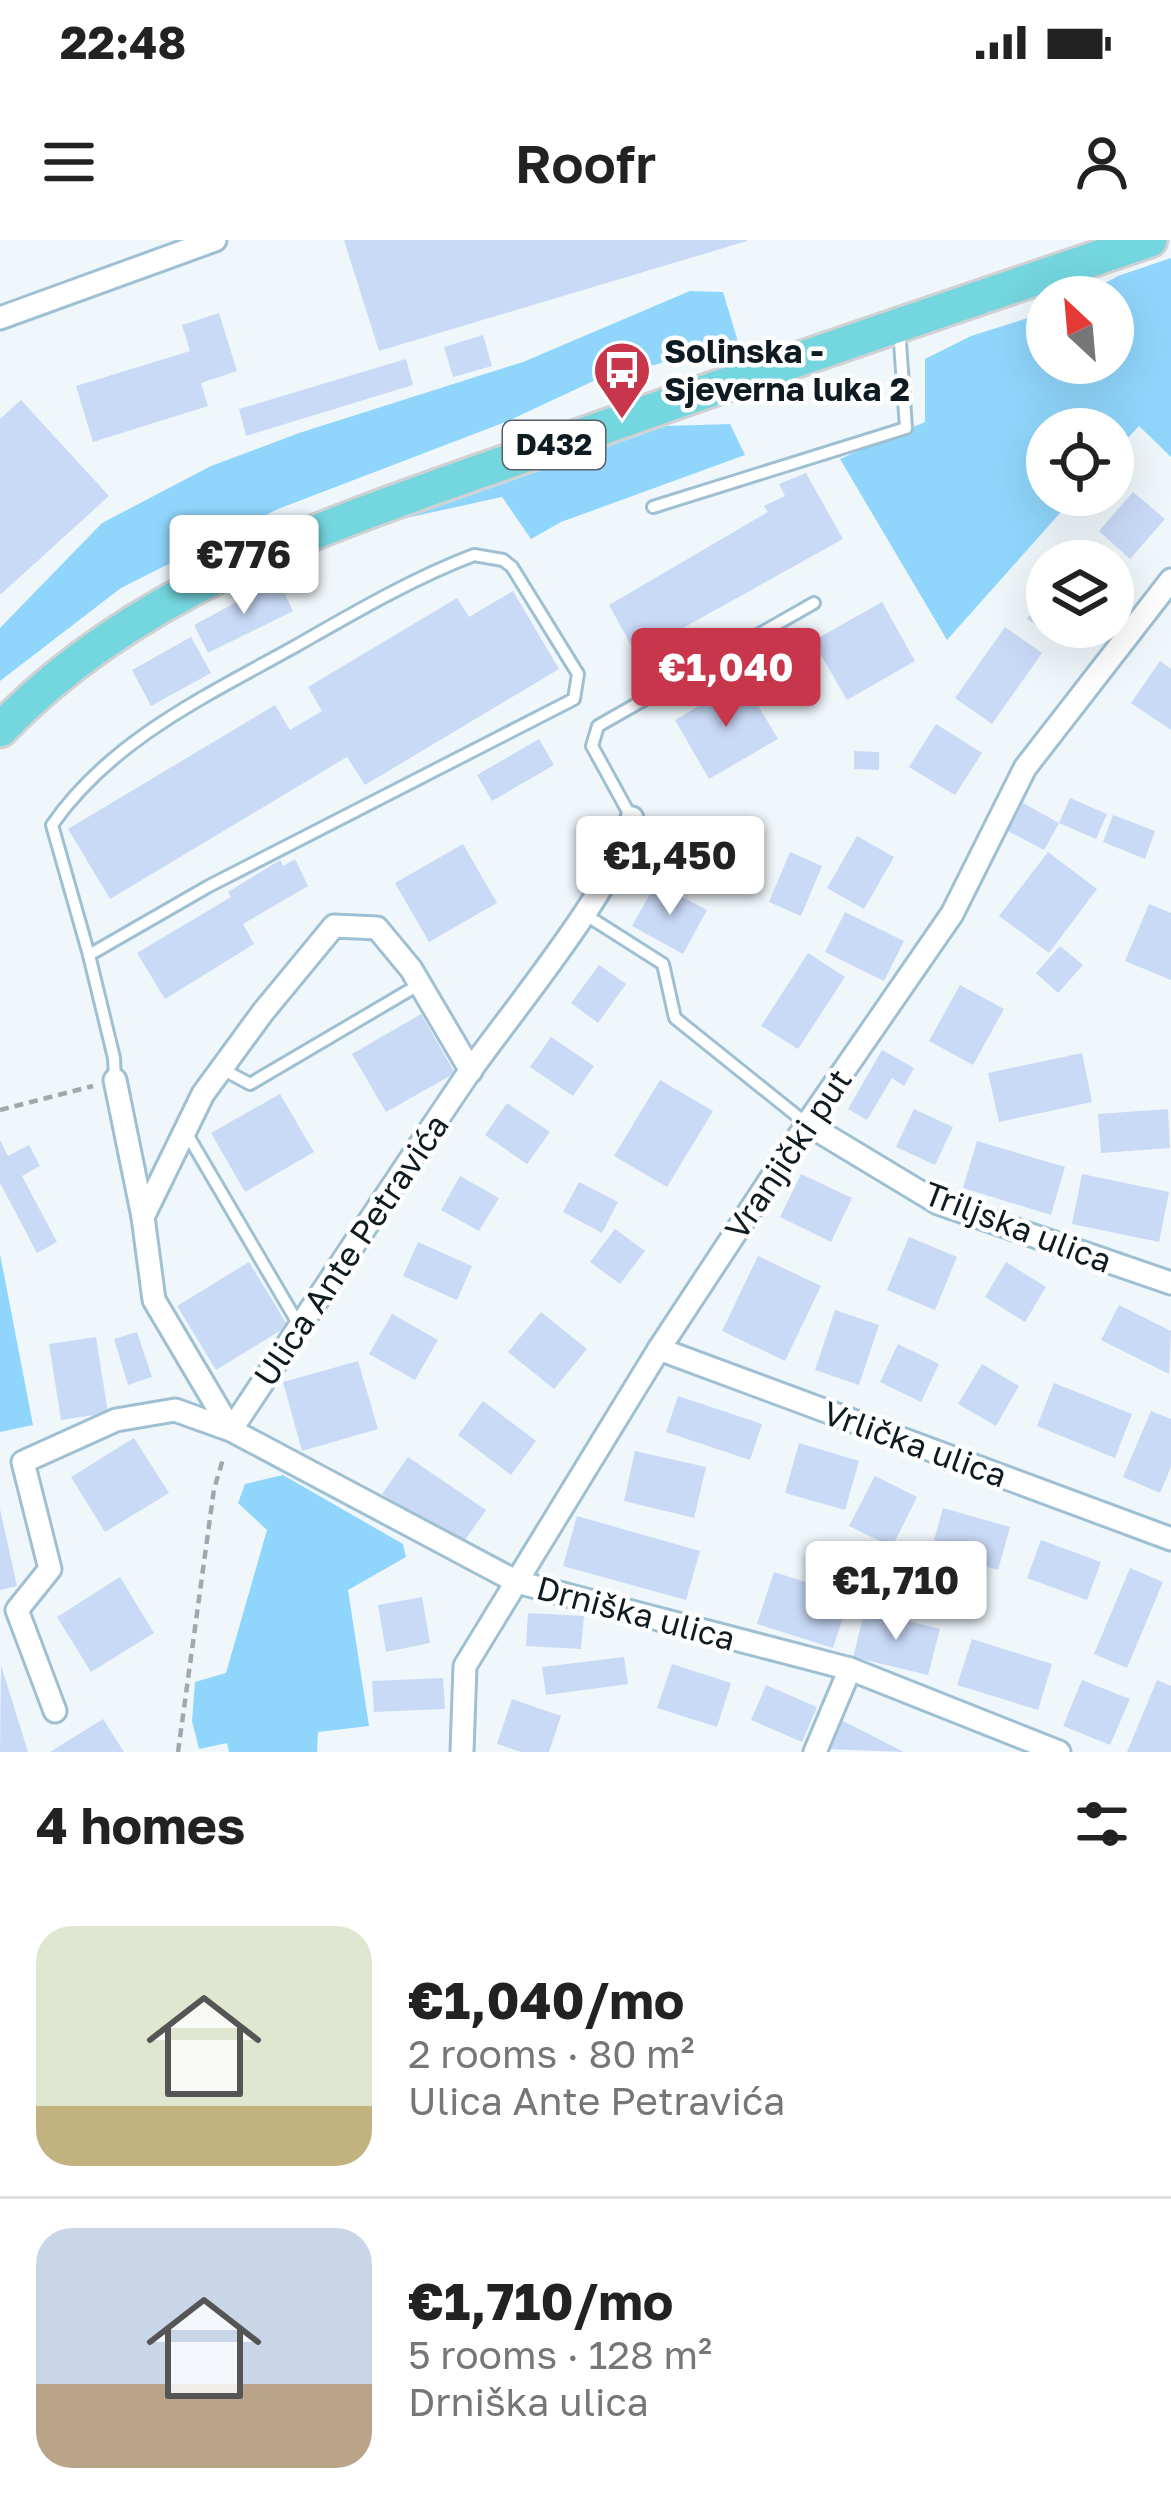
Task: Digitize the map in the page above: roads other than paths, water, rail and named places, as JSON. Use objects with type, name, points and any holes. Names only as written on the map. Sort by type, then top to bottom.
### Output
[{"type":"main road","name":"D432","points":[[0,730],[80,659],[148,613],[329,526],[1150,240]]},
{"type":"street","points":[[0,318],[215,240]]},
{"type":"street","name":"Vranjički put","points":[[463,1752],[465,1666],[659,1349],[952,914],[1025,768],[1171,580]]},
{"type":"street","name":"Ulica Ante Petravića","points":[[115,1080],[143,1217],[154,1300],[231,1430],[471,1071],[583,913],[630,838],[632,818]]},
{"type":"street","points":[[143,1217],[203,1094],[334,926],[377,928],[420,984],[471,1071]]},
{"type":"street","name":"Triljska ulica","points":[[807,1124],[938,1203],[1171,1283]]},
{"type":"street","name":"Vrlička ulica","points":[[659,1349],[1171,1539]]},
{"type":"street","points":[[55,1711],[8,1612],[50,1569],[23,1462],[116,1420],[175,1410],[231,1430]]},
{"type":"street","name":"Drniška ulica","points":[[231,1430],[517,1582],[850,1670],[1060,1752]]},
{"type":"street","points":[[815,1752],[850,1670]]},
{"type":"lane","points":[[653,507],[906,428],[898,325]]},
{"type":"lane","points":[[89,955],[209,886],[574,699],[578,674],[512,567],[503,560],[474,555],[400,588],[157,724],[76,790],[52,825],[89,955],[115,1080]]},
{"type":"lane","points":[[632,818],[592,746],[598,727],[814,603]]},
{"type":"lane","points":[[583,913],[663,964],[675,1018],[807,1124]]},
{"type":"lane","points":[[222,1069],[250,1084],[420,984]]},
{"type":"lane","points":[[185,1131],[300,1327]]},
{"type":"place","name":"Solinska - Sjeverna luka 2","points":[[622,421]]}]
